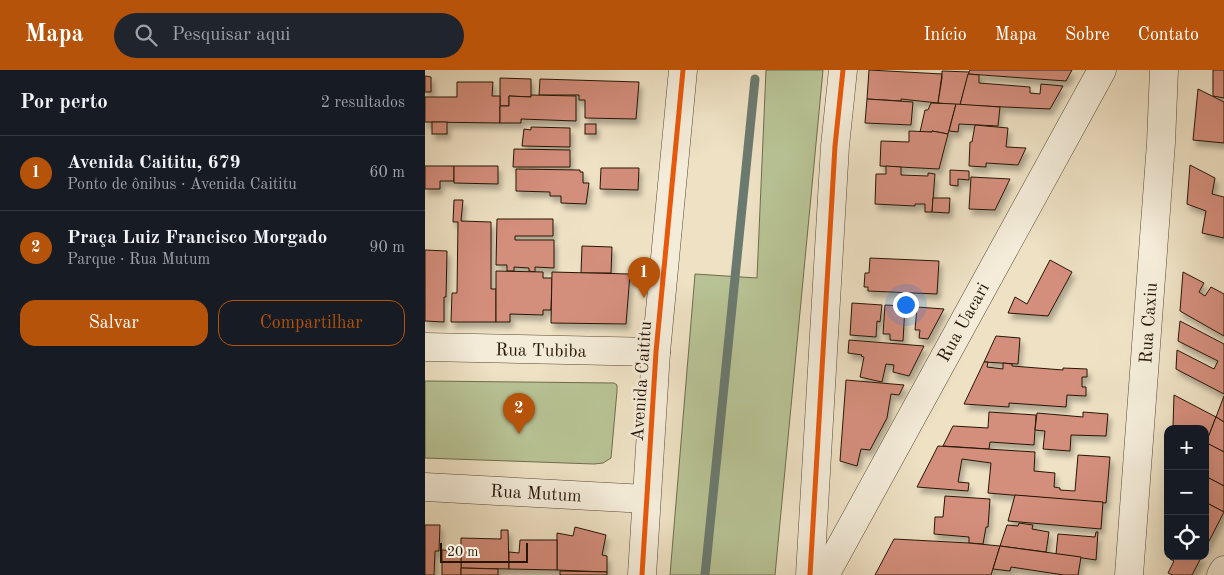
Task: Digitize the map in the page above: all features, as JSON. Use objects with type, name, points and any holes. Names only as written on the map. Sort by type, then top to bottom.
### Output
[{"type":"street","name":"Avenida Caititu","points":[[642,575],[656,352],[683,70]]},
{"type":"street","points":[[811,575],[835,146],[843,70]]},
{"type":"street","name":"Rua Uacari","points":[[825,575],[1102,70]]},
{"type":"street","name":"Rua Caxiu","points":[[1129,575],[1161,143],[1164,70]]},
{"type":"street","name":"Rua Tubiba","points":[[425,347],[656,352]]},
{"type":"street","name":"Rua Mutum","points":[[425,487],[646,498]]},
{"type":"street","points":[[1221,575],[1224,570]]},
{"type":"green space","points":[[766,70],[823,70],[775,575],[670,575],[695,274],[757,278]]},
{"type":"green space","points":[[425,381],[614,383],[617,385],[617,391],[611,458],[603,463],[594,464],[425,458]]},
{"type":"building","points":[[869,70],[942,74],[938,103],[901,99],[901,101],[867,99]]},
{"type":"building","points":[[970,70],[1072,70],[1066,81],[968,74]]},
{"type":"building","points":[[1213,70],[1224,70],[1224,98],[1213,96]]},
{"type":"building","points":[[942,71],[969,72],[960,105],[938,103]]},
{"type":"building","points":[[968,74],[979,75],[979,83],[1030,87],[1030,93],[1040,94],[1041,84],[1063,86],[1050,109],[960,105]]},
{"type":"building","points":[[425,76],[431,77],[431,92],[425,92]]},
{"type":"building","points":[[500,78],[531,79],[531,97],[509,96],[509,106],[500,106]]},
{"type":"building","points":[[540,79],[639,82],[636,119],[585,118],[585,100],[579,100],[579,95],[539,95]]},
{"type":"building","points":[[457,82],[493,82],[492,96],[500,96],[500,123],[425,122],[425,97],[457,97]]},
{"type":"building","points":[[1198,89],[1224,102],[1224,143],[1193,140]]},
{"type":"building","points":[[531,95],[576,96],[576,121],[521,119],[521,123],[500,123],[500,106],[509,106],[509,96],[531,97]]},
{"type":"building","points":[[867,99],[913,102],[911,125],[865,123]]},
{"type":"building","points":[[931,103],[956,104],[948,134],[932,131],[920,132],[925,110],[928,110]]},
{"type":"building","points":[[956,104],[1000,107],[998,126],[959,124],[958,132],[949,131]]},
{"type":"building","points":[[432,122],[447,122],[447,134],[432,134]]},
{"type":"building","points":[[585,124],[596,124],[596,134],[585,134]]},
{"type":"building","points":[[975,125],[1008,128],[1006,147],[1026,148],[1018,165],[986,163],[986,167],[969,166],[970,142],[972,142]]},
{"type":"building","points":[[531,127],[570,128],[570,147],[522,146],[524,129],[531,130]]},
{"type":"building","points":[[909,131],[932,131],[948,134],[939,169],[880,166],[881,141],[909,142]]},
{"type":"building","points":[[514,149],[570,150],[570,167],[513,167]]},
{"type":"building","points":[[1190,165],[1215,178],[1212,194],[1224,197],[1224,238],[1202,233],[1206,211],[1187,204]]},
{"type":"building","points":[[425,166],[454,166],[454,181],[440,181],[440,189],[425,189]]},
{"type":"building","points":[[454,166],[498,166],[498,184],[454,183]]},
{"type":"building","points":[[886,166],[901,167],[901,175],[928,176],[928,173],[935,174],[932,212],[925,212],[925,204],[915,204],[915,206],[875,204],[876,174],[886,174]]},
{"type":"building","points":[[601,168],[639,168],[638,190],[600,189]]},
{"type":"building","points":[[516,169],[580,170],[580,172],[583,172],[583,183],[589,183],[586,204],[561,203],[561,196],[550,196],[550,192],[516,191]]},
{"type":"building","points":[[950,170],[969,171],[969,180],[958,179],[958,186],[950,185]]},
{"type":"building","points":[[971,177],[1010,179],[995,210],[969,209]]},
{"type":"building","points":[[933,198],[950,198],[949,213],[932,212]]},
{"type":"building","points":[[454,200],[463,200],[461,221],[491,222],[491,289],[496,289],[496,322],[451,322],[452,293],[457,293],[458,222],[453,222]]},
{"type":"building","points":[[497,219],[553,219],[553,236],[515,236],[515,240],[554,240],[554,268],[535,267],[535,272],[529,271],[529,268],[514,267],[514,271],[507,271],[507,265],[496,265]]},
{"type":"building","points":[[582,246],[612,247],[611,273],[581,273]]},
{"type":"building","points":[[425,250],[447,251],[444,322],[425,321]]},
{"type":"building","points":[[870,258],[939,261],[937,294],[868,291],[868,287],[864,287],[865,273],[869,273]]},
{"type":"building","points":[[1050,260],[1072,272],[1048,316],[1008,313],[1015,297],[1027,304]]},
{"type":"building","points":[[496,271],[543,272],[543,278],[552,278],[551,310],[543,310],[543,315],[510,314],[510,322],[496,322]]},
{"type":"building","points":[[552,272],[630,274],[626,324],[551,323]]},
{"type":"building","points":[[1183,272],[1204,283],[1199,292],[1205,296],[1211,287],[1224,294],[1224,336],[1180,311]]},
{"type":"building","points":[[852,303],[882,305],[880,322],[877,321],[876,337],[850,335]]},
{"type":"building","points":[[885,305],[905,306],[903,341],[890,340],[890,334],[883,334]]},
{"type":"building","points":[[917,307],[944,309],[928,339],[919,338],[920,330],[915,330]]},
{"type":"building","points":[[1180,321],[1224,344],[1224,394],[1176,369],[1177,350],[1214,369],[1218,361],[1178,341]]},
{"type":"building","points":[[996,336],[1020,338],[1018,364],[984,362]]},
{"type":"building","points":[[849,340],[924,346],[909,376],[893,372],[894,365],[886,364],[882,382],[860,377],[864,357],[848,353]]},
{"type":"building","points":[[984,362],[988,362],[987,367],[1003,369],[1003,363],[1012,364],[1012,366],[1063,370],[1063,368],[1087,369],[1087,377],[1082,377],[1082,387],[1086,387],[1086,396],[1067,395],[1066,407],[1009,403],[1009,407],[964,404]]},
{"type":"building","points":[[846,380],[904,385],[899,395],[891,394],[887,418],[870,450],[861,449],[857,466],[840,461]]},
{"type":"building","points":[[1174,395],[1216,417],[1209,435],[1209,425],[1173,425]]},
{"type":"building","points":[[1224,396],[1224,422],[1216,417]]},
{"type":"building","points":[[989,412],[1036,415],[1034,445],[990,442],[989,449],[943,446],[953,426],[988,428]]},
{"type":"building","points":[[1083,412],[1108,414],[1106,436],[1071,435],[1070,451],[1043,449],[1045,431],[1035,430],[1037,413],[1083,417]]},
{"type":"building","points":[[1216,417],[1224,422],[1224,452],[1209,444],[1209,435]]},
{"type":"building","points":[[1209,444],[1224,452],[1224,486],[1209,478]]},
{"type":"building","points":[[938,446],[1035,452],[1034,471],[1055,473],[1054,487],[1060,488],[1060,490],[1075,491],[1078,455],[1110,457],[1106,503],[988,493],[991,463],[962,459],[958,482],[969,483],[968,491],[917,487]]},
{"type":"building","points":[[1209,478],[1224,486],[1224,512],[1209,504]]},
{"type":"building","points":[[1015,495],[1103,502],[1101,529],[1008,521]]},
{"type":"building","points":[[945,496],[990,499],[988,527],[986,527],[983,544],[969,543],[969,537],[934,534],[935,517],[943,517]]},
{"type":"building","points":[[1209,504],[1224,512],[1209,541]]},
{"type":"building","points":[[1019,523],[1033,525],[1032,529],[1049,532],[1046,552],[1000,546],[1007,525],[1018,526]]},
{"type":"building","points":[[425,525],[440,525],[439,551],[435,551],[434,575],[425,575]]},
{"type":"building","points":[[575,527],[606,535],[602,555],[607,556],[607,572],[557,570],[557,533],[573,536]]},
{"type":"building","points":[[501,530],[508,530],[509,569],[461,568],[461,538],[501,539]]},
{"type":"building","points":[[1096,532],[1098,532],[1096,560],[1056,554],[1058,534],[1095,537]]},
{"type":"building","points":[[894,539],[1000,546],[991,575],[875,575]]},
{"type":"building","points":[[520,540],[557,540],[557,570],[509,569],[509,552],[519,553]]},
{"type":"building","points":[[1000,546],[1081,557],[1078,575],[1064,575],[1011,567],[1010,571],[993,569]]},
{"type":"building","points":[[442,550],[461,551],[461,575],[442,575]]},
{"type":"building","points":[[1172,560],[1200,560],[1192,575],[1173,575],[1168,573],[1174,561]]},
{"type":"building","points":[[461,568],[498,569],[498,575],[461,575]]},
{"type":"building","points":[[560,571],[607,572],[607,575],[560,575]]},
{"type":"waterway","points":[[705,575],[755,79]]},
{"type":"cycle path","points":[[642,575],[656,352],[683,70]]},
{"type":"cycle path","points":[[810,575],[835,146],[843,70]]},
{"type":"place","name":"Avenida Caititu, 679","points":[[644,298]]},
{"type":"place","name":"Praça Luiz Francisco Morgado","points":[[519,434]]}]
